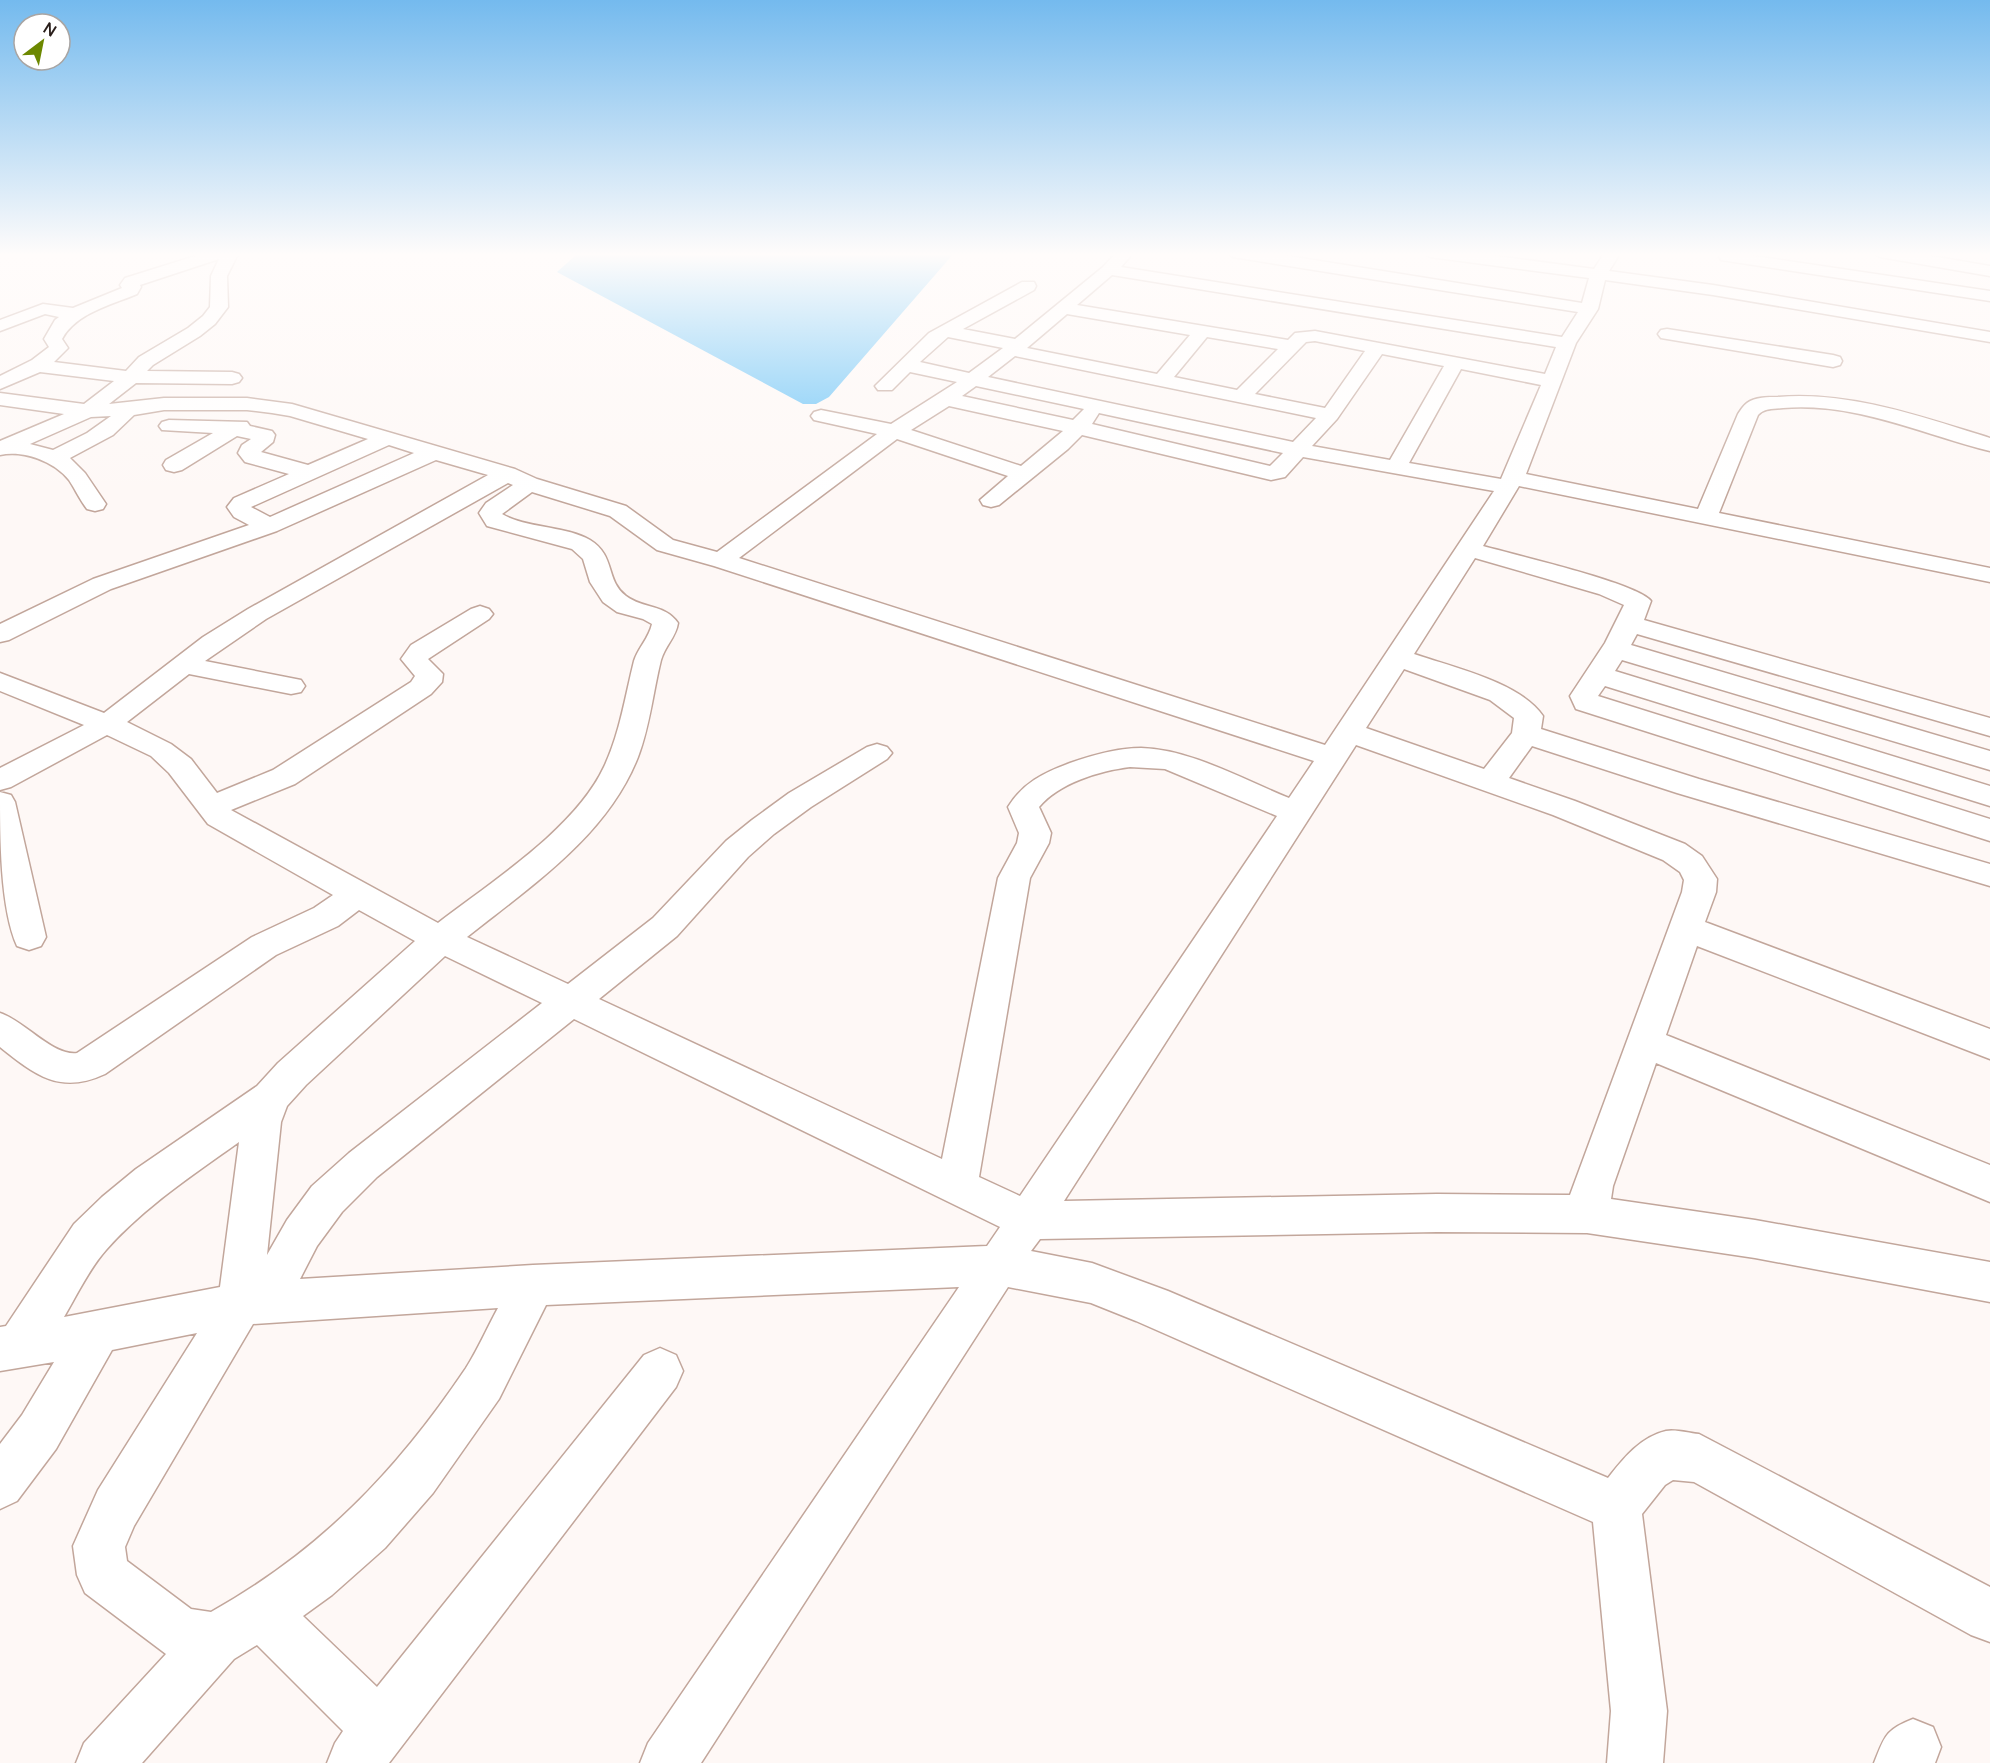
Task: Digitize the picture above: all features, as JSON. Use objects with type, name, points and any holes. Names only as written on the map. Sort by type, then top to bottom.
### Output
[{"type":"street","points":[[0,383],[49,359],[59,348],[52,339],[55,334]]},
{"type":"street","points":[[5,447],[88,411],[160,351],[190,334]]},
{"type":"street","points":[[885,386],[920,350],[941,334]]},
{"type":"street","points":[[959,334],[1130,375],[1330,415]]},
{"type":"street","points":[[721,560],[894,432],[946,399],[1031,334]]},
{"type":"street","points":[[1161,381],[1200,334]]},
{"type":"street","points":[[1222,334],[1292,346]]},
{"type":"street","points":[[1513,334],[1568,343]]},
{"type":"street","points":[[668,1763],[1028,1220],[1468,549],[1510,482],[1572,334]]},
{"type":"street","points":[[1669,334],[1833,361]]},
{"type":"street","points":[[1826,334],[1833,361],[1838,404]]},
{"type":"street","points":[[1974,334],[1990,337]]},
{"type":"street","points":[[1242,396],[1292,346],[1306,336],[1552,381]]},
{"type":"street","points":[[946,399],[1271,473],[1283,468],[1330,415],[1377,348]]},
{"type":"street","points":[[1396,468],[1455,363]]},
{"type":"street","points":[[906,365],[1299,450],[1396,468],[1510,482],[1706,516],[1990,575]]},
{"type":"street","points":[[38,366],[131,377],[232,378]]},
{"type":"street","points":[[991,501],[1078,428],[1130,375]]},
{"type":"street","points":[[0,399],[88,411],[118,419],[200,426],[267,437]]},
{"type":"street","points":[[1706,516],[1748,414],[1754,407],[1774,402],[1838,404],[1905,419],[1990,445]]},
{"type":"street","points":[[54,458],[118,419],[164,404],[272,407],[314,417],[388,438],[629,515],[658,541],[1340,745],[1490,782],[1663,847],[1691,864],[1701,879],[1686,928],[1592,1186],[1587,1214]]},
{"type":"street","points":[[174,465],[272,407]]},
{"type":"street","points":[[820,416],[894,432],[1024,474]]},
{"type":"street","points":[[311,473],[253,458],[249,453],[267,437],[314,417]]},
{"type":"street","points":[[269,526],[242,512],[238,507],[252,498],[388,438]]},
{"type":"street","points":[[5,447],[54,458],[71,470],[95,504]]},
{"type":"street","points":[[0,634],[102,584],[269,526],[435,453]]},
{"type":"street","points":[[0,780],[107,724],[212,643],[277,602],[518,479]]},
{"type":"street","points":[[9,1348],[90,1238],[117,1210],[151,1182],[271,1097],[292,1074],[441,939],[525,873],[576,827],[609,786],[627,752],[649,655],[665,630],[665,624],[661,618],[653,614],[631,609],[615,600],[598,576],[595,556],[580,544],[495,521],[490,516],[494,508],[518,479]]},
{"type":"street","points":[[1468,549],[1627,595],[1638,602],[1638,608],[1600,676],[1584,696],[1586,703],[1990,830]]},
{"type":"street","points":[[211,807],[284,777],[421,688],[428,682],[429,674],[414,659],[420,651],[480,614]]},
{"type":"street","points":[[1629,624],[1990,727]]},
{"type":"street","points":[[1614,649],[1990,761]]},
{"type":"street","points":[[1398,657],[1500,694],[1529,716],[1526,734],[1490,782]]},
{"type":"street","points":[[184,665],[291,686]]},
{"type":"street","points":[[1600,676],[1990,796]]},
{"type":"street","points":[[0,681],[107,724],[161,750],[180,766],[219,817],[441,939],[1028,1220],[1437,1213],[1587,1214],[1766,1241],[1990,1282]]},
{"type":"street","points":[[1938,780],[1959,718]]},
{"type":"street","points":[[1526,734],[1688,786],[1990,875]]},
{"type":"street","points":[[215,1640],[180,1633],[103,1575],[99,1546],[116,1508],[253,1303],[327,1198],[363,1165],[665,927],[737,849],[763,827],[800,800],[877,753]]},
{"type":"street","points":[[957,1186],[1014,878],[1033,843],[1035,833],[1023,807],[1031,794],[1042,786],[1105,760],[1150,757],[1171,761],[1296,812]]},
{"type":"street","points":[[0,802],[4,837],[29,937]]},
{"type":"street","points":[[0,1027],[52,1064],[69,1069],[87,1066],[264,946],[326,917],[357,894]]},
{"type":"street","points":[[1686,928],[1990,1044]]},
{"type":"street","points":[[1645,1042],[1990,1184]]},
{"type":"street","points":[[253,1303],[261,1122],[271,1097]]},
{"type":"street","points":[[9,1348],[253,1303],[533,1285],[997,1265],[1092,1283],[1152,1306],[1616,1507]]},
{"type":"street","points":[[104,1763],[215,1640],[262,1613],[314,1577],[367,1530],[416,1476],[483,1383],[533,1285]]},
{"type":"street","points":[[0,1484],[39,1432],[98,1331]]},
{"type":"street","points":[[262,1613],[367,1746],[660,1371]]},
{"type":"street","points":[[1635,1763],[1639,1712],[1616,1507],[1648,1468],[1667,1455],[1699,1458],[1990,1616]]},
{"type":"water","points":[[673,334],[884,334],[829,397],[816,404],[803,404]]}]
